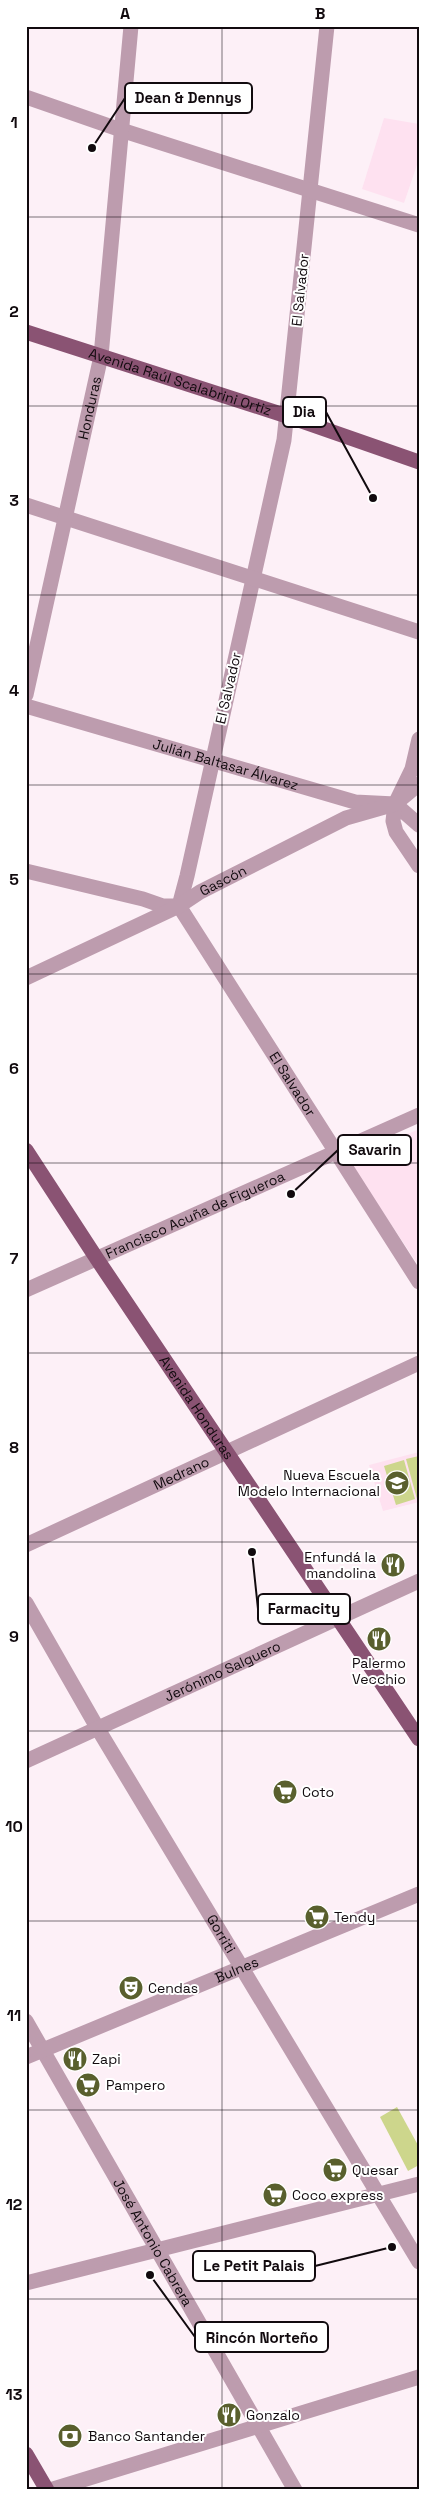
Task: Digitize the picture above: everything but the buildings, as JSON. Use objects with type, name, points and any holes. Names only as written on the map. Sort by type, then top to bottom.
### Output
[{"type":"main road","name":"Avenida Raúl Scalabrini Ortiz","points":[[26,332],[287,416],[419,462]]},
{"type":"main road","name":"Avenida Honduras","points":[[26,1150],[419,1739]]},
{"type":"main road","points":[[26,2454],[49,2490]]},
{"type":"street","name":"Honduras","points":[[26,695],[101,356],[131,26]]},
{"type":"street","name":"El Salvador","points":[[327,26],[284,440],[178,906],[334,1153],[419,1282]]},
{"type":"street","points":[[26,97],[121,130],[419,225]]},
{"type":"street","points":[[26,505],[253,580],[419,632]]},
{"type":"street","name":"Julián Baltasar Álvarez","points":[[26,706],[355,802],[395,804]]},
{"type":"street","points":[[419,739],[412,769],[395,804],[393,821],[396,832],[419,866]]},
{"type":"street","name":"Gascón","points":[[26,978],[178,906],[200,892],[346,818],[395,804],[419,784]]},
{"type":"street","points":[[395,804],[419,825]]},
{"type":"street","points":[[26,871],[143,899],[163,906],[178,906]]},
{"type":"street","name":"Francisco Acuña de Figueroa","points":[[26,1290],[419,1115]]},
{"type":"street","name":"Medrano","points":[[26,1545],[419,1363]]},
{"type":"street","name":"Jerónimo Salguero","points":[[26,1761],[419,1581]]},
{"type":"street","name":"Gorriti","points":[[26,1603],[98,1729],[419,2262]]},
{"type":"street","name":"Bulnes","points":[[26,2057],[419,1894]]},
{"type":"street","name":"José Antonio Cabrera","points":[[26,2021],[257,2428],[295,2490]]},
{"type":"street","points":[[26,2283],[419,2184]]},
{"type":"street","points":[[49,2490],[419,2377]]},
{"type":"shaded area","points":[[384,118],[419,124],[419,159],[404,203],[362,189]]},
{"type":"shaded area","points":[[419,1129],[419,1266],[348,1160]]},
{"type":"shaded area","name":"Nueva Escuela Modelo Internacional","points":[[419,1452],[419,1502],[383,1511],[369,1465]]},
{"type":"green space","points":[[419,1456],[419,1498],[417,1499],[406,1459]]},
{"type":"green space","points":[[404,1460],[415,1499],[396,1505],[384,1466]]},
{"type":"green space","points":[[397,2107],[419,2147],[419,2165],[408,2171],[380,2117]]},
{"type":"place","name":"Dean & Dennys","points":[[92,148]]},
{"type":"place","name":"Dia","points":[[373,498]]},
{"type":"place","name":"Savarin","points":[[291,1194]]},
{"type":"place","name":"Nueva Escuela Modelo Internacional","points":[[397,1483]]},
{"type":"place","name":"Farmacity","points":[[252,1552]]},
{"type":"place","name":"Enfundá la mandolina","points":[[393,1565]]},
{"type":"place","name":"Palermo Vecchio","points":[[379,1639]]},
{"type":"place","name":"Coto","points":[[285,1792]]},
{"type":"place","name":"Tendy","points":[[317,1917]]},
{"type":"place","name":"Cendas","points":[[131,1988]]},
{"type":"place","name":"Zapi","points":[[75,2059]]},
{"type":"place","name":"Pampero","points":[[88,2085]]},
{"type":"place","name":"Quesar","points":[[335,2170]]},
{"type":"place","name":"Coco express","points":[[275,2195]]},
{"type":"place","name":"Le Petit Palais","points":[[392,2247]]},
{"type":"place","name":"Rincón Norteño","points":[[150,2275]]},
{"type":"place","name":"Gonzalo","points":[[229,2415]]},
{"type":"place","name":"Banco Santander","points":[[70,2436]]}]
